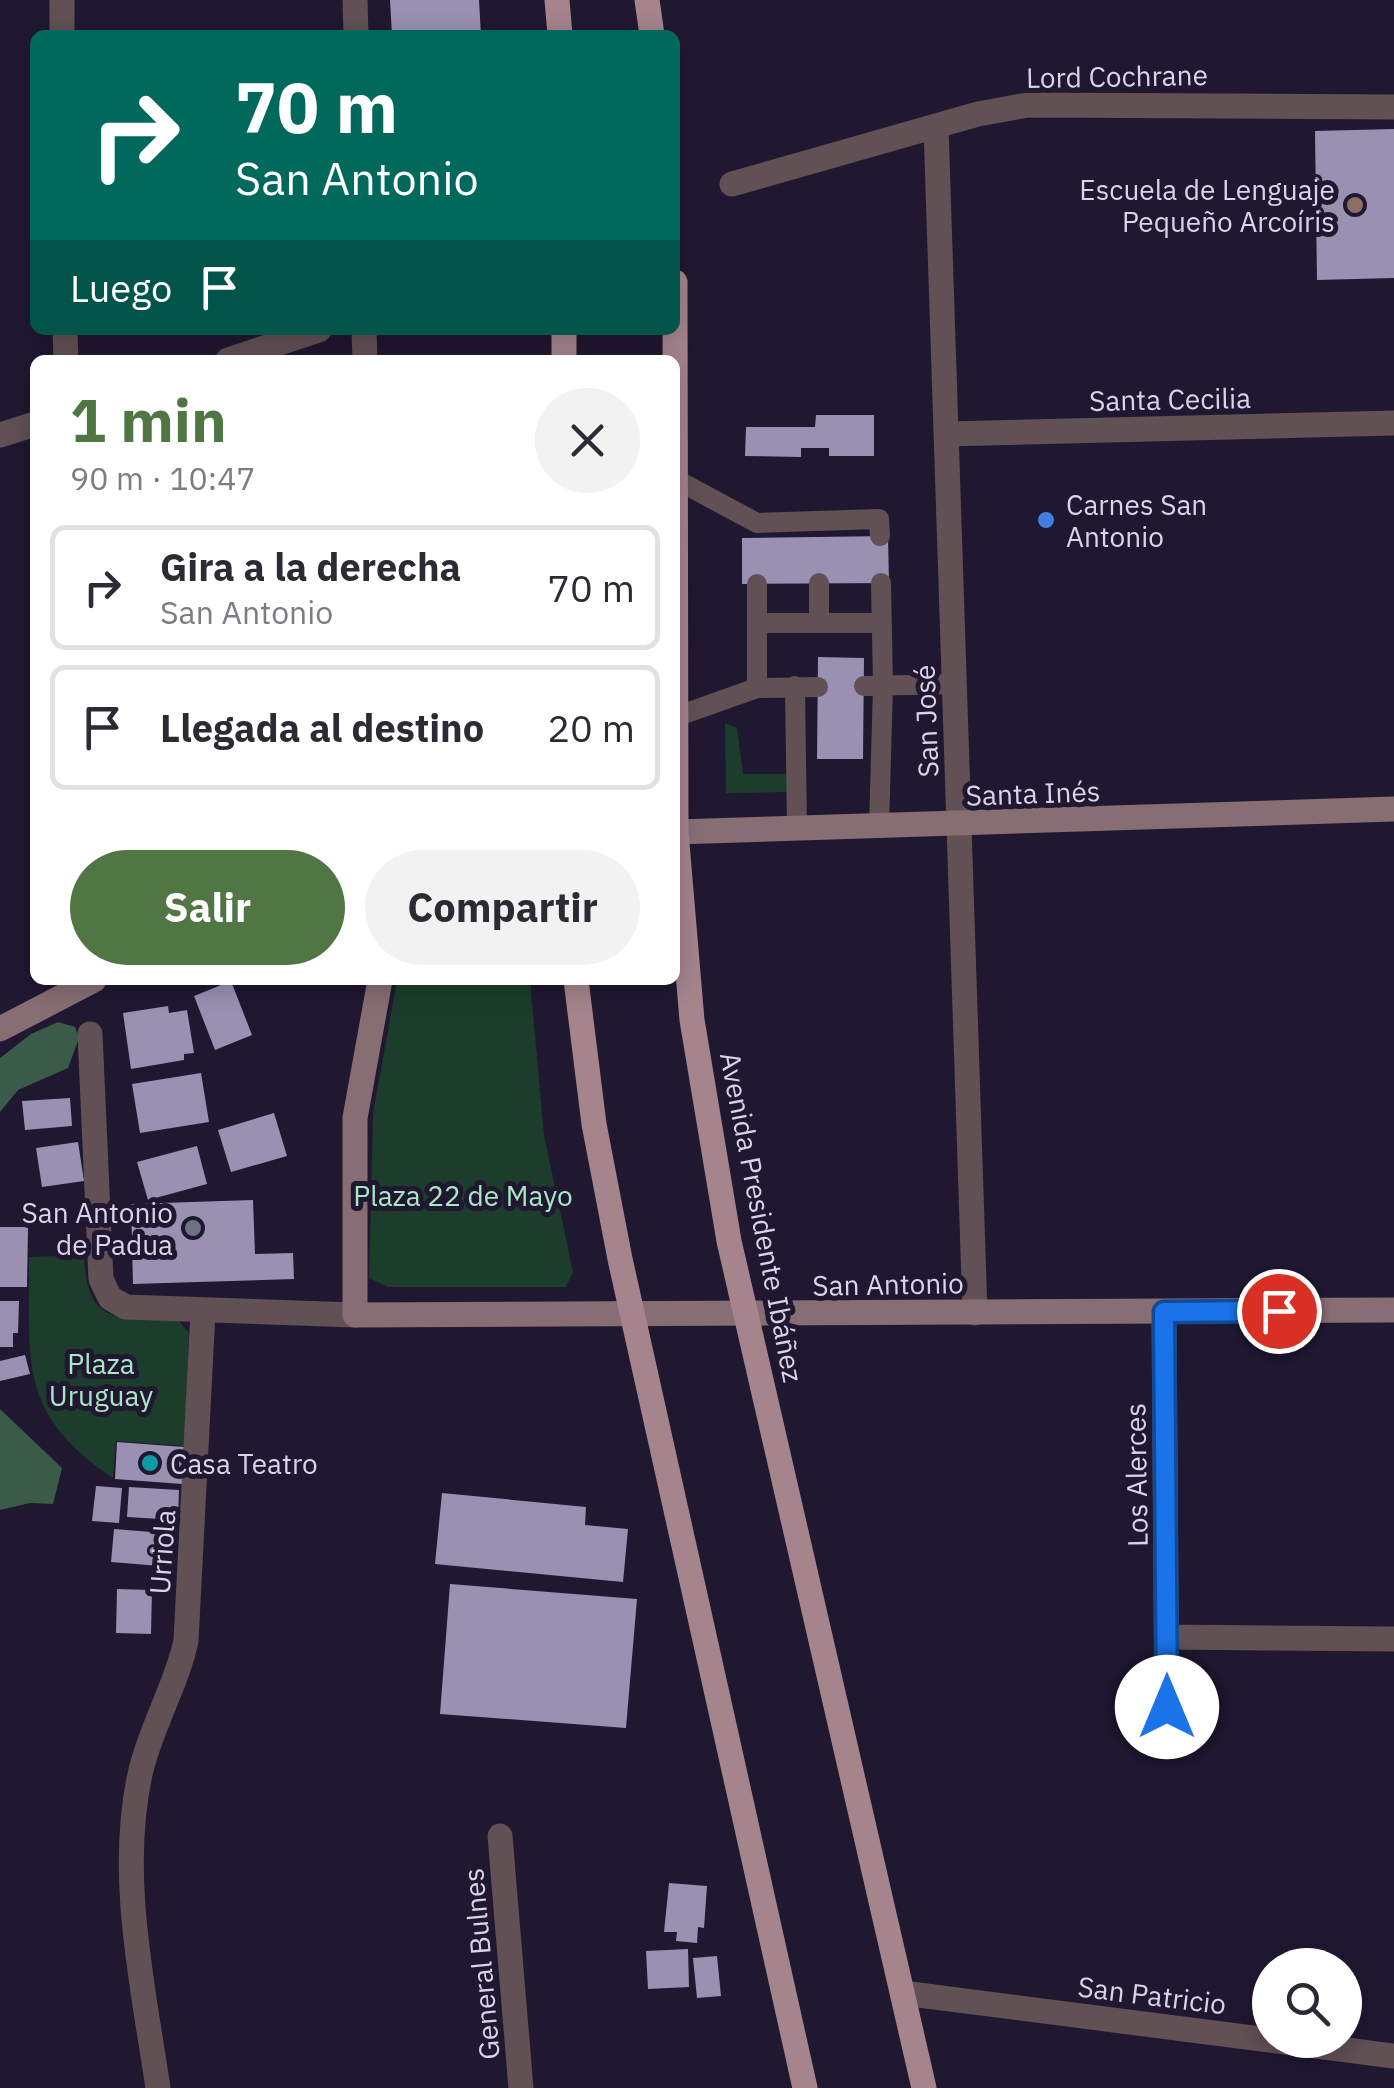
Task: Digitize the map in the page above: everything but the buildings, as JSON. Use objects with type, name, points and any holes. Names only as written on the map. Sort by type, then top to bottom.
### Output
[{"type":"main road","points":[[557,0],[560,30]]},
{"type":"main road","points":[[647,0],[651,30]]},
{"type":"main road","name":"Santa Inés","points":[[680,832],[959,826],[1394,809]]},
{"type":"main road","name":"Avenida Presidente Ibáñez","points":[[680,879],[704,1102],[748,1316],[924,2088]]},
{"type":"main road","points":[[0,1028],[84,985]]},
{"type":"main road","points":[[355,1314],[355,1118],[379,985]]},
{"type":"main road","points":[[577,985],[594,1124],[805,2088]]},
{"type":"main road","name":"San Antonio","points":[[355,1314],[748,1316],[1394,1310]]},
{"type":"street","points":[[62,0],[62,30]]},
{"type":"street","points":[[355,0],[356,30]]},
{"type":"street","name":"Lord Cochrane","points":[[732,184],[978,114],[1070,102],[1394,106]]},
{"type":"street","name":"San José","points":[[936,127],[975,1313]]},
{"type":"street","points":[[243,355],[304,335]]},
{"type":"street","name":"Santa Cecilia","points":[[947,434],[1394,423]]},
{"type":"street","points":[[0,435],[30,426]]},
{"type":"street","points":[[90,1034],[100,1279],[110,1298],[126,1307],[203,1312]]},
{"type":"street","name":"San Antonio","points":[[203,1312],[355,1314]]},
{"type":"street","name":"Urriola","points":[[158,2088],[135,1916],[133,1823],[146,1752],[173,1689],[186,1641],[203,1312]]},
{"type":"street","name":"Los Alerces","points":[[1164,1312],[1168,1741]]},
{"type":"street","points":[[1167,1638],[1394,1638]]},
{"type":"street","name":"General Bulnes","points":[[500,1836],[521,2088]]},
{"type":"street","name":"San Patricio","points":[[903,1993],[1394,2056]]},
{"type":"lane","points":[[680,482],[757,530],[819,528],[880,518],[880,536]]},
{"type":"lane","points":[[819,583],[819,622]]},
{"type":"lane","points":[[878,828],[874,686],[881,623],[880,583]]},
{"type":"lane","points":[[757,584],[758,688]]},
{"type":"lane","points":[[758,623],[881,623]]},
{"type":"lane","points":[[874,686],[954,684]]},
{"type":"lane","points":[[795,686],[798,830]]},
{"type":"lane","points":[[680,715],[758,688],[818,686]]},
{"type":"green space","points":[[725,723],[737,728],[743,774],[790,774],[789,792],[726,793]]},
{"type":"green space","name":"Plaza 22 de Mayo","points":[[396,985],[530,985],[544,1135],[573,1272],[566,1287],[388,1287],[369,1278],[373,1114]]},
{"type":"green space","points":[[58,1022],[75,1027],[79,1038],[68,1068],[18,1090],[0,1112],[0,1058],[31,1034]]},
{"type":"green space","name":"Plaza Uruguay","points":[[84,1255],[86,1279],[99,1307],[123,1317],[179,1321],[189,1333],[185,1446],[116,1441],[113,1478],[60,1431],[44,1407],[31,1356],[29,1257]]},
{"type":"green space","points":[[0,1409],[62,1468],[53,1504],[30,1503],[0,1510]]},
{"type":"place","name":"Escuela de Lenguaje Pequeño Arcoíris","points":[[1355,205]]},
{"type":"place","name":"Carnes San Antonio","points":[[1046,520]]},
{"type":"place","name":"San Antonio de Padua","points":[[193,1228]]},
{"type":"place","name":"Casa Teatro","points":[[150,1463]]},
{"type":"route","points":[[1167,1707],[1164,1312],[1279,1311]]}]
